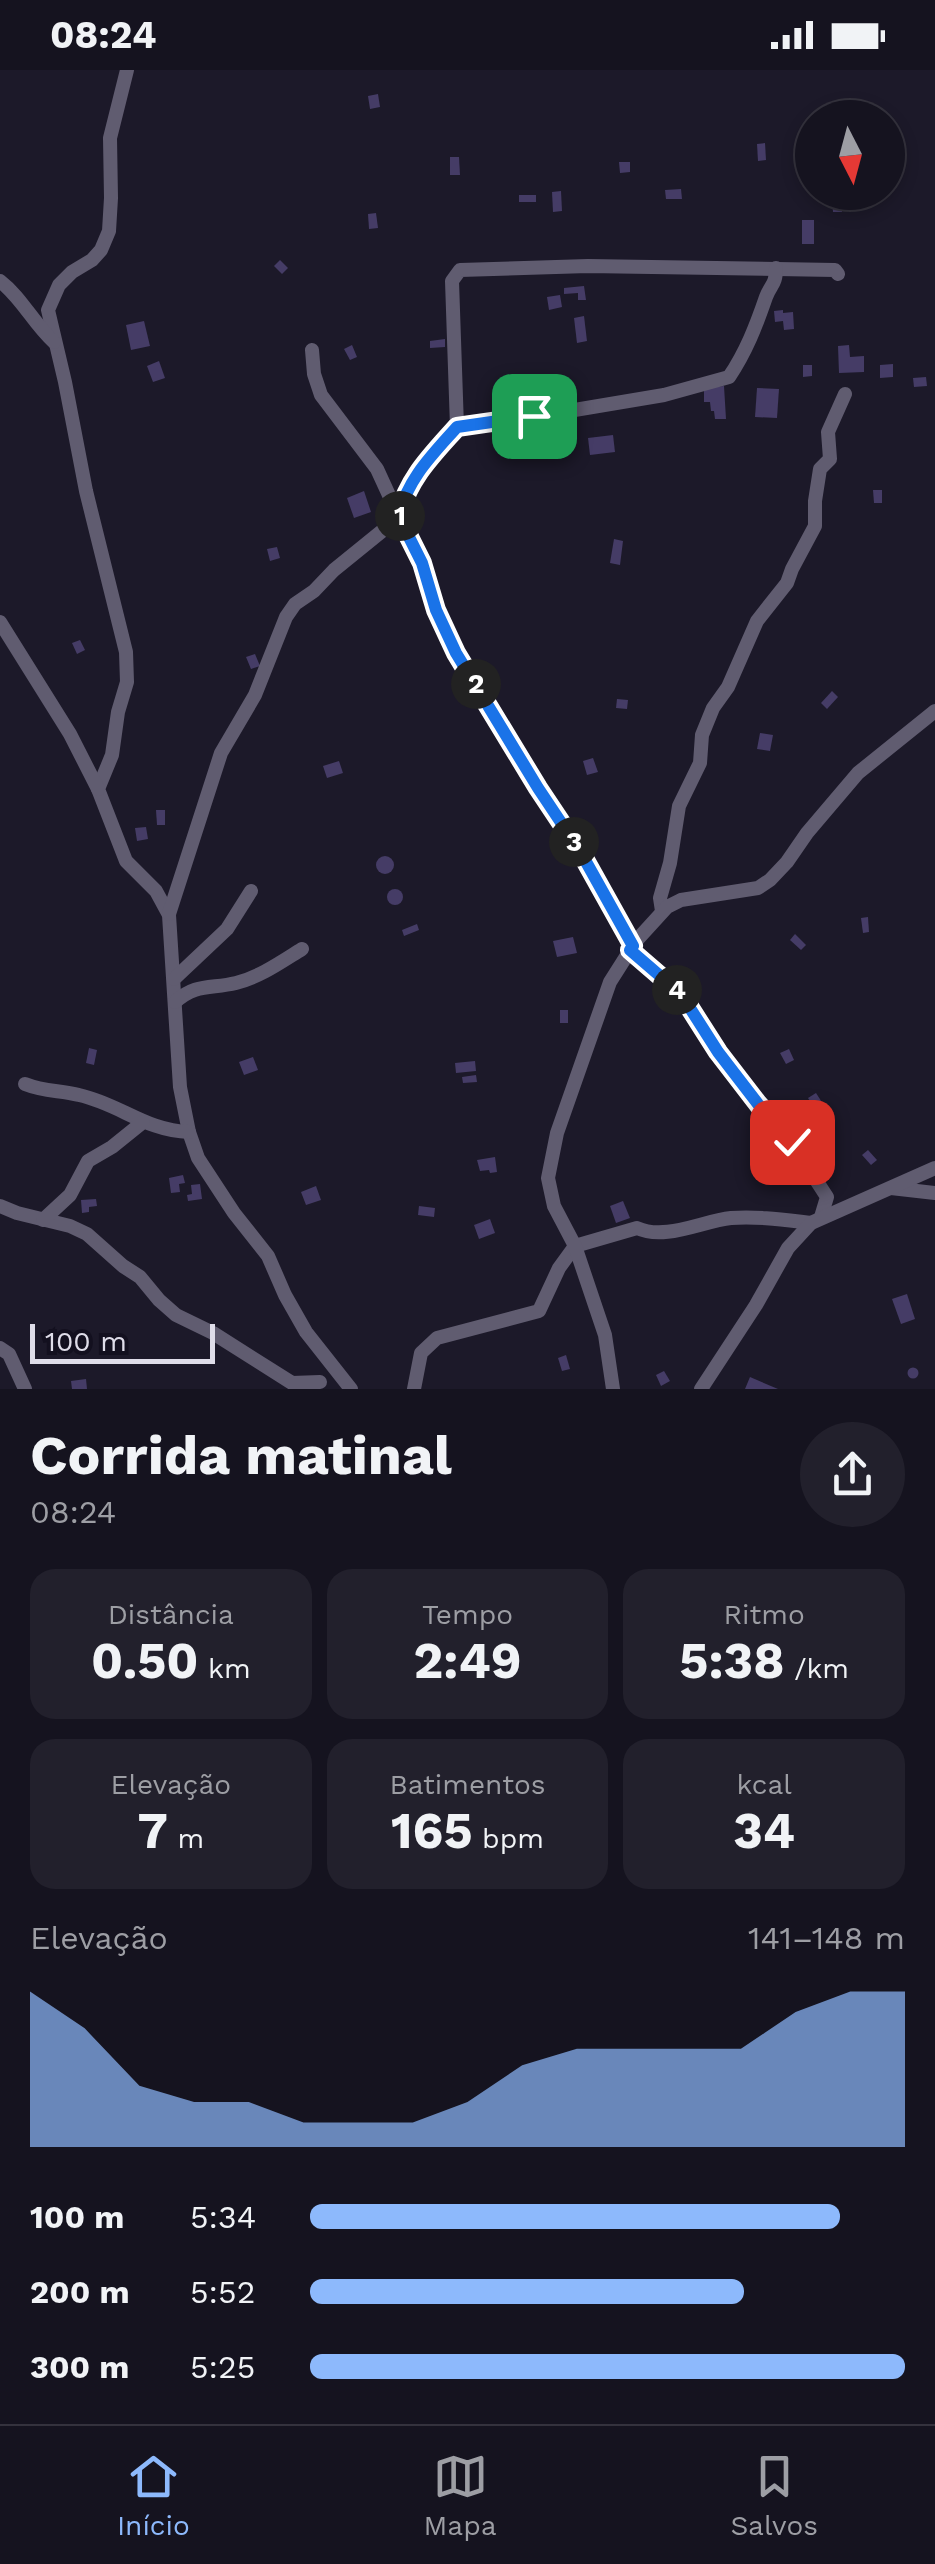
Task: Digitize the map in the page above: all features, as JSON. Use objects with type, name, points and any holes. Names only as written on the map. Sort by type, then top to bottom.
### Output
[{"type":"street","points":[[98,789],[112,755],[127,682],[126,652],[86,491],[48,310],[59,285],[92,260],[109,231],[110,138],[127,70]]},
{"type":"street","points":[[351,1389],[314,1343],[268,1256],[207,1174],[189,1132],[180,1088],[169,915],[221,753],[255,694],[294,604],[397,525],[413,481],[457,427],[452,280],[460,270],[588,266],[776,268],[836,270],[838,274]]},
{"type":"street","points":[[457,427],[647,398],[725,380],[755,333],[768,292],[776,281],[776,268]]},
{"type":"street","points":[[0,280],[19,297],[54,343]]},
{"type":"street","points":[[312,350],[321,395],[377,470],[397,525],[422,563],[436,610],[456,653],[580,851],[632,948],[681,994],[724,1061],[792,1142],[827,1197],[816,1220],[781,1258],[756,1305],[700,1389]]},
{"type":"street","points":[[662,912],[660,898],[680,806],[700,763],[702,735],[713,708],[728,688],[757,620],[787,583],[815,526],[814,501],[820,469],[830,458],[828,432],[845,394]]},
{"type":"street","points":[[0,622],[70,734],[98,789],[126,861],[156,891],[169,915]]},
{"type":"street","points":[[614,1389],[605,1335],[575,1246],[550,1191],[550,1160],[557,1133],[610,982],[662,912],[681,900],[723,895],[764,884],[788,862],[815,822],[858,774],[935,712]]},
{"type":"street","points":[[174,979],[227,929],[251,892]]},
{"type":"street","points":[[175,1002],[196,988],[248,979],[302,949]]},
{"type":"street","points":[[26,1084],[49,1092],[76,1094],[106,1103],[143,1122],[173,1132],[189,1132]]},
{"type":"street","points":[[42,1220],[70,1195],[88,1161],[143,1122]]},
{"type":"street","points":[[414,1389],[420,1353],[436,1338],[539,1311],[559,1268],[575,1246],[632,1228],[656,1232],[726,1219],[816,1220],[935,1168]]},
{"type":"street","points":[[889,1188],[935,1192]]},
{"type":"street","points":[[0,1206],[87,1234],[140,1277],[168,1309],[292,1383],[320,1386],[314,1343]]},
{"type":"street","points":[[0,1348],[9,1354],[24,1389]]},
{"type":"building","points":[[378,94],[380,107],[370,109],[368,96]]},
{"type":"building","points":[[765,143],[766,160],[758,161],[757,144]]},
{"type":"building","points":[[450,157],[459,157],[460,175],[450,175]]},
{"type":"building","points":[[619,162],[630,162],[630,172],[620,173]]},
{"type":"building","points":[[681,189],[682,199],[666,199],[665,190]]},
{"type":"building","points":[[561,191],[562,211],[553,212],[552,192]]},
{"type":"building","points":[[519,195],[536,195],[536,202],[519,202]]},
{"type":"building","points":[[376,213],[378,228],[369,229],[368,214]]},
{"type":"building","points":[[802,220],[814,220],[814,244],[802,244]]},
{"type":"building","points":[[280,260],[288,268],[282,274],[274,266]]},
{"type":"building","points":[[584,286],[586,300],[578,300],[578,293],[564,294],[564,288]]},
{"type":"building","points":[[560,295],[562,307],[549,310],[547,297]]},
{"type":"building","points":[[774,311],[793,312],[794,329],[784,330],[783,321],[775,322]]},
{"type":"building","points":[[584,316],[587,341],[577,343],[574,318]]},
{"type":"building","points":[[144,321],[150,346],[131,350],[126,325]]},
{"type":"building","points":[[445,339],[445,347],[430,348],[430,341]]},
{"type":"building","points":[[352,345],[357,357],[350,360],[344,349]]},
{"type":"building","points":[[849,345],[850,357],[864,356],[864,372],[839,373],[838,346]]},
{"type":"building","points":[[159,361],[165,378],[153,382],[147,366]]},
{"type":"building","points":[[893,364],[893,377],[880,378],[880,365]]},
{"type":"building","points":[[803,365],[812,365],[812,376],[803,377]]},
{"type":"building","points":[[926,377],[927,386],[914,387],[913,378]]},
{"type":"building","points":[[724,386],[726,419],[715,419],[710,402],[704,402],[704,388]]},
{"type":"building","points":[[757,388],[779,389],[777,418],[755,417]]},
{"type":"building","points":[[613,435],[615,452],[590,455],[588,438]]},
{"type":"building","points":[[873,490],[882,490],[882,503],[874,503]]},
{"type":"building","points":[[364,491],[371,512],[354,518],[347,498]]},
{"type":"building","points":[[614,539],[623,541],[620,565],[610,563]]},
{"type":"building","points":[[277,547],[280,558],[270,561],[267,549]]},
{"type":"building","points":[[80,640],[85,650],[77,654],[72,643]]},
{"type":"building","points":[[255,654],[260,666],[251,669],[246,657]]},
{"type":"building","points":[[832,691],[838,697],[827,709],[821,703]]},
{"type":"building","points":[[617,699],[628,700],[627,709],[616,708]]},
{"type":"building","points":[[760,733],[773,735],[770,751],[757,749]]},
{"type":"building","points":[[593,758],[598,772],[587,775],[583,761]]},
{"type":"building","points":[[339,761],[343,773],[327,778],[323,766]]},
{"type":"building","points":[[156,810],[165,810],[165,825],[157,825]]},
{"type":"building","points":[[146,827],[148,839],[137,841],[135,828]]},
{"type":"building","points":[[385,856],[394,865],[385,874],[376,865]]},
{"type":"building","points":[[395,889],[403,897],[395,905],[387,897]]},
{"type":"building","points":[[868,917],[869,932],[863,933],[861,918]]},
{"type":"building","points":[[417,924],[419,930],[404,936],[402,930]]},
{"type":"building","points":[[795,934],[806,945],[801,950],[790,940]]},
{"type":"building","points":[[573,937],[577,953],[557,957],[553,941]]},
{"type":"building","points":[[560,1010],[568,1010],[568,1023],[560,1023]]},
{"type":"building","points":[[89,1048],[97,1050],[94,1065],[86,1063]]},
{"type":"building","points":[[789,1049],[794,1060],[786,1064],[780,1053]]},
{"type":"building","points":[[253,1057],[258,1070],[244,1075],[239,1062]]},
{"type":"building","points":[[475,1061],[476,1071],[456,1073],[455,1063]]},
{"type":"building","points":[[476,1075],[477,1082],[463,1083],[462,1077]]},
{"type":"building","points":[[816,1093],[827,1110],[819,1115],[808,1098]]},
{"type":"building","points":[[868,1150],[877,1160],[871,1165],[862,1155]]},
{"type":"building","points":[[495,1157],[497,1172],[480,1171],[477,1160]]},
{"type":"building","points":[[183,1175],[185,1183],[179,1184],[180,1192],[171,1193],[169,1178]]},
{"type":"building","points":[[200,1184],[202,1199],[188,1201],[191,1185]]},
{"type":"building","points":[[316,1186],[321,1200],[306,1205],[301,1192]]},
{"type":"building","points":[[96,1199],[97,1206],[82,1213],[81,1200]]},
{"type":"building","points":[[623,1201],[630,1218],[616,1223],[610,1206]]},
{"type":"building","points":[[419,1206],[435,1208],[434,1217],[418,1215]]},
{"type":"building","points":[[490,1219],[495,1233],[479,1239],[474,1225]]},
{"type":"building","points":[[907,1294],[915,1319],[901,1324],[892,1299]]},
{"type":"building","points":[[566,1355],[570,1369],[562,1371],[558,1358]]},
{"type":"building","points":[[913,1367],[919,1373],[913,1379],[907,1373]]},
{"type":"building","points":[[664,1371],[670,1381],[661,1386],[656,1375]]},
{"type":"building","points":[[750,1377],[778,1389],[745,1389]]},
{"type":"building","points":[[86,1379],[87,1389],[72,1389],[71,1381]]},
{"type":"route","points":[[534,416],[457,427],[413,481],[399,517],[422,563],[436,610],[456,653],[580,851],[633,946],[630,950],[681,994],[718,1052],[792,1142]]}]
